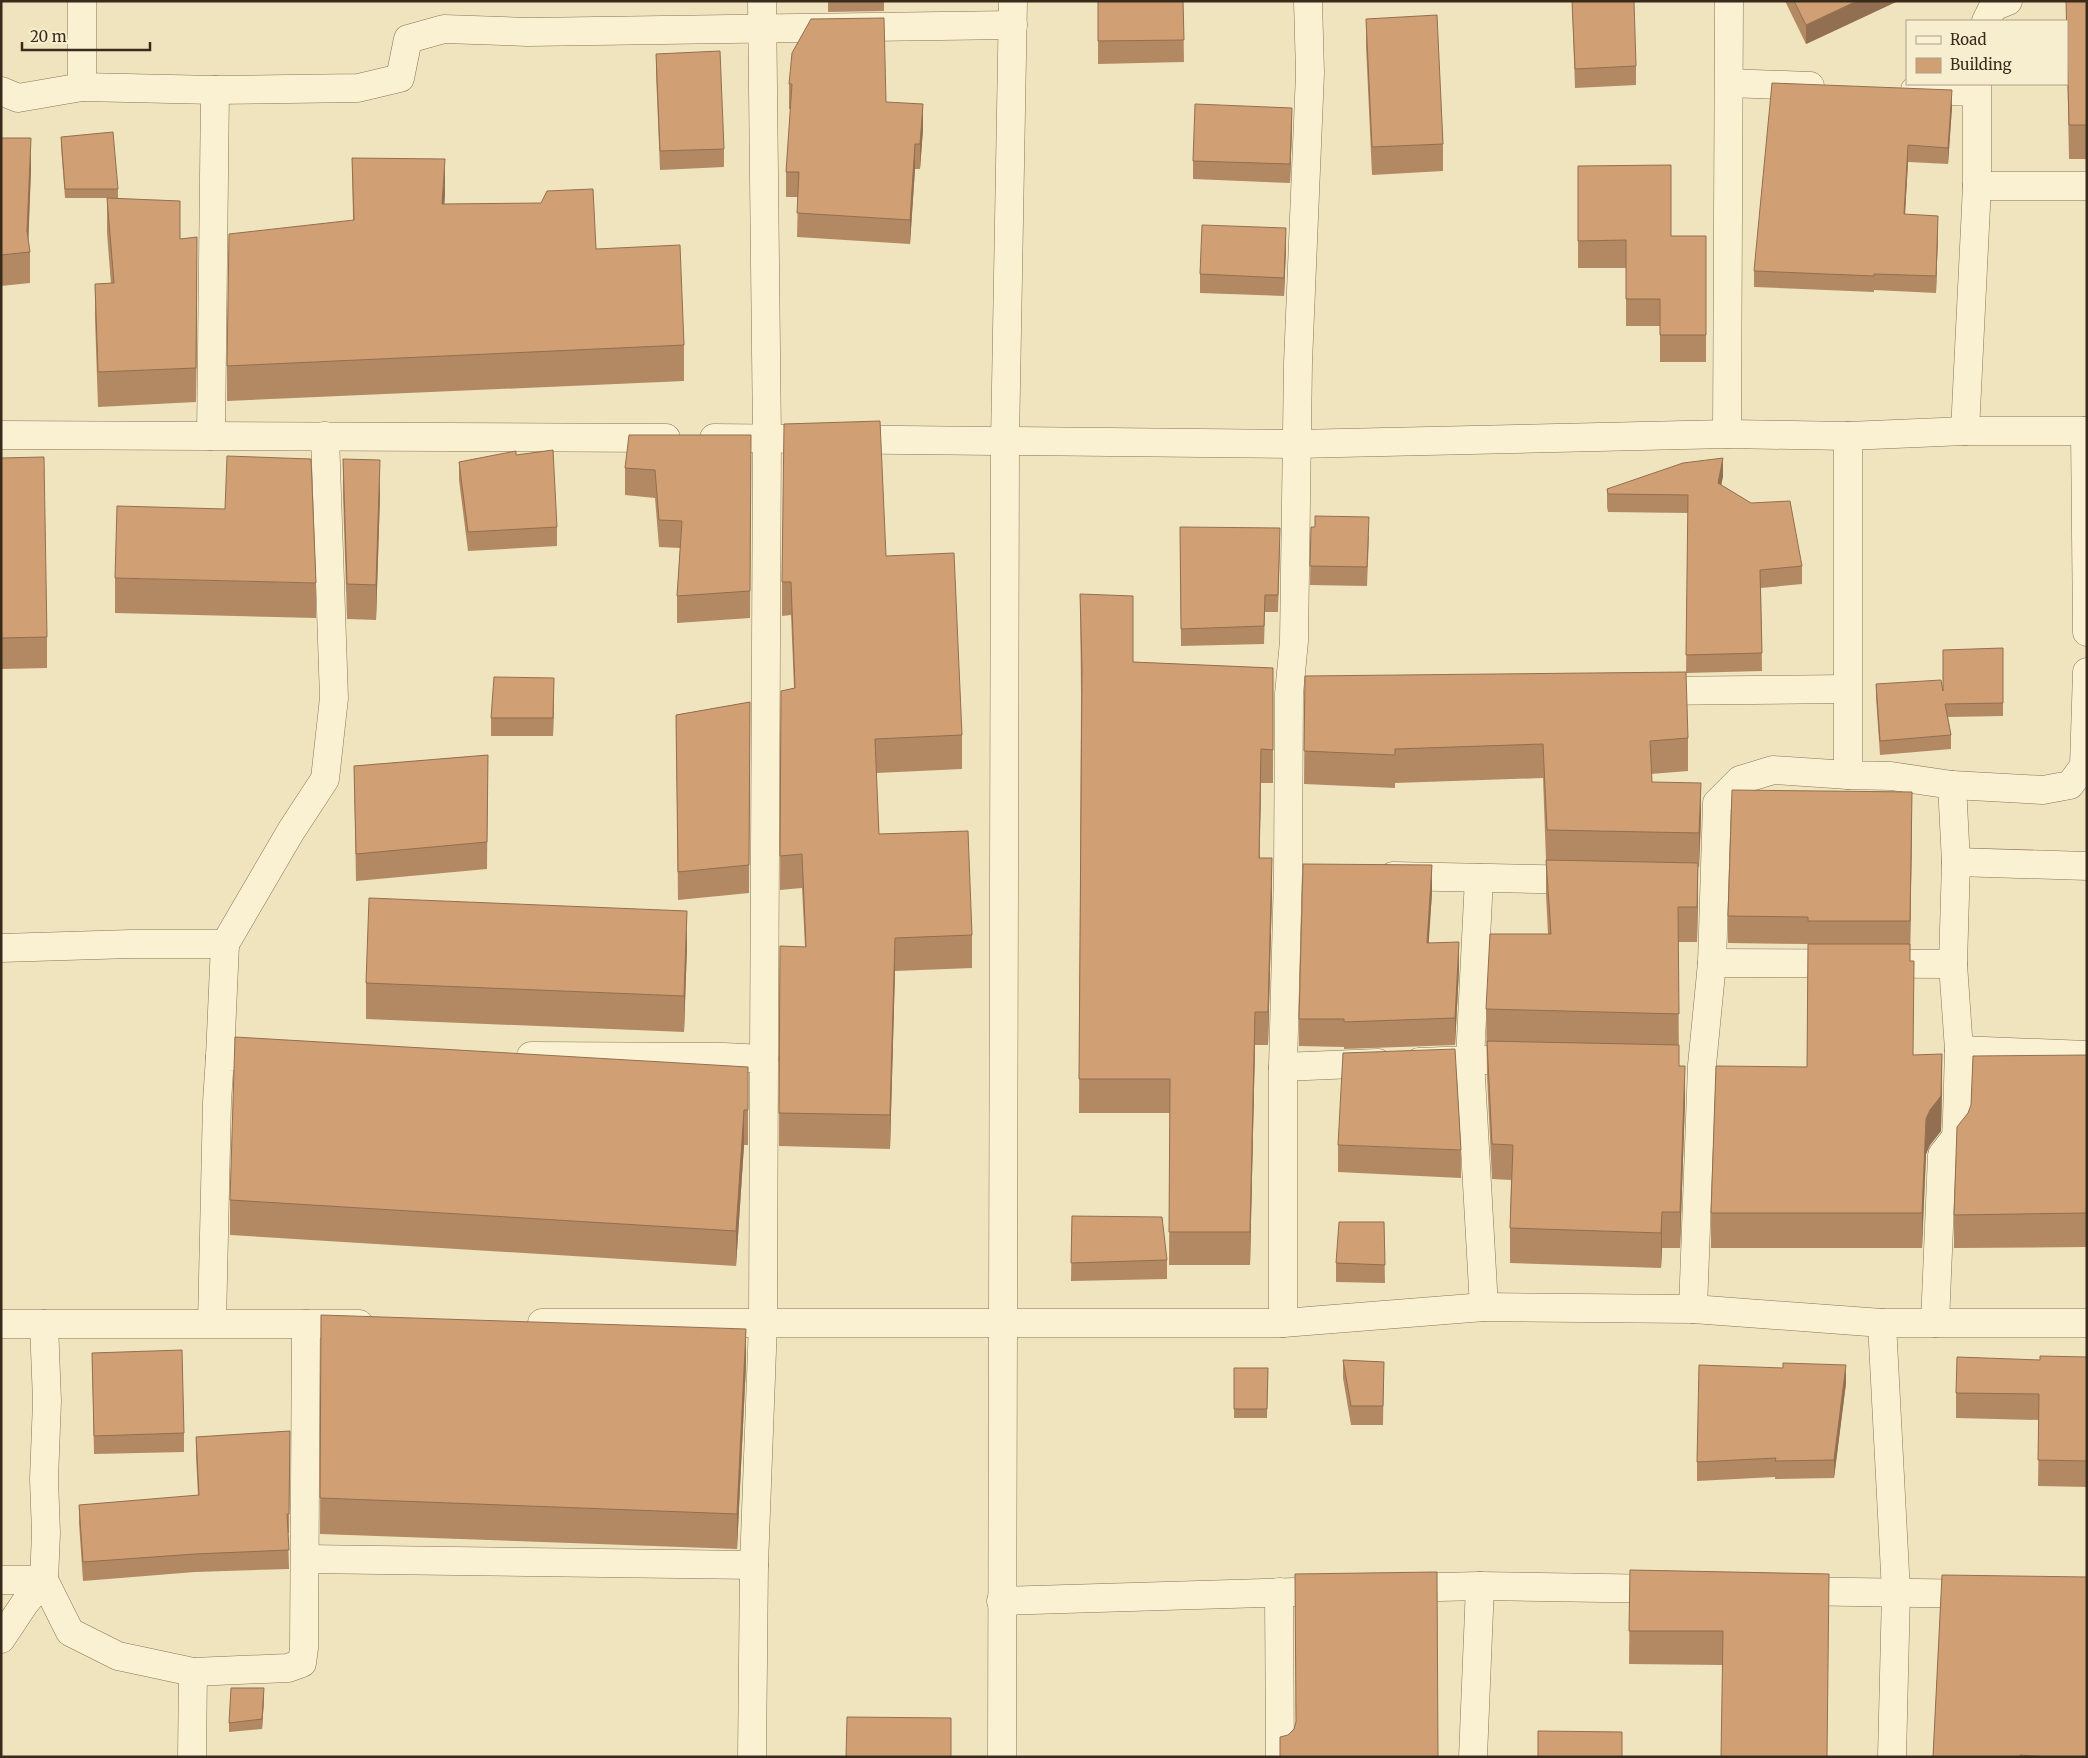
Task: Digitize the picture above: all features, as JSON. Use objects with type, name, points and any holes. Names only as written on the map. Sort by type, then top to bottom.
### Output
[{"type":"street","points":[[82,1],[82,87]]},
{"type":"street","points":[[1283,1323],[1283,1067],[1288,874],[1289,694],[1294,641],[1298,363],[1310,73],[1308,1]]},
{"type":"street","points":[[1726,434],[1729,1]]},
{"type":"street","points":[[1,91],[18,98],[82,87],[215,90],[358,88],[400,78],[408,39],[444,28],[528,32],[762,14],[1013,13],[1005,442],[1002,1757]]},
{"type":"street","points":[[752,1757],[754,1565],[764,1323],[767,438],[762,14]]},
{"type":"street","points":[[1729,83],[1838,87]]},
{"type":"street","points":[[1888,88],[1977,88],[1977,186],[1965,431]]},
{"type":"street","points":[[211,436],[215,90]]},
{"type":"street","points":[[1977,186],[2087,186]]},
{"type":"street","points":[[1,435],[767,438],[1297,444],[1726,434],[1848,436],[1965,431],[2086,431],[2087,632]]},
{"type":"street","points":[[212,1323],[217,1102],[225,944],[291,831],[325,779],[334,698],[325,436]]},
{"type":"street","points":[[1848,436],[1848,775]]},
{"type":"street","points":[[1693,1309],[1702,1065],[1712,962],[1704,882],[1716,803],[1740,780],[1773,770],[1891,776],[1952,785],[2043,790],[2070,785],[2084,766],[2087,672]]},
{"type":"street","points":[[1628,691],[1847,689]]},
{"type":"street","points":[[1289,694],[1319,693]]},
{"type":"street","points":[[1935,1323],[1942,1155],[1956,1136],[1959,1050],[1953,964],[1956,862],[1952,785]]},
{"type":"street","points":[[1956,862],[2087,866]]},
{"type":"street","points":[[1288,874],[1316,874]]},
{"type":"street","points":[[1364,876],[1606,880]]},
{"type":"street","points":[[1479,878],[1470,1060],[1484,1307]]},
{"type":"street","points":[[1,948],[131,944],[225,944]]},
{"type":"street","points":[[1712,962],[1953,964]]},
{"type":"street","points":[[1959,1050],[2087,1055]]},
{"type":"street","points":[[220,1057],[297,1056]]},
{"type":"street","points":[[506,1056],[764,1059]]},
{"type":"street","points":[[1283,1067],[1509,1060]]},
{"type":"street","points":[[1673,1064],[1702,1065]]},
{"type":"street","points":[[515,1324],[1283,1323],[1484,1307],[1693,1309],[1882,1323],[2087,1323]]},
{"type":"street","points":[[1882,1323],[1896,1592],[1892,1757]]},
{"type":"street","points":[[1,1324],[386,1324]]},
{"type":"street","points":[[44,1324],[46,1401],[44,1580],[70,1632],[118,1656],[193,1672],[288,1668],[302,1663],[304,1648],[306,1324]]},
{"type":"street","points":[[305,1559],[754,1565]]},
{"type":"street","points":[[1,1580],[44,1580]]},
{"type":"street","points":[[1,1639],[25,1603],[44,1580]]},
{"type":"street","points":[[1001,1601],[1480,1586],[1688,1589]]},
{"type":"street","points":[[1474,1757],[1480,1586]]},
{"type":"street","points":[[1767,1590],[2001,1594]]},
{"type":"street","points":[[1279,1592],[1280,1757]]},
{"type":"street","points":[[192,1757],[193,1672]]},
{"type":"building","points":[[1098,1],[1183,1],[1184,40],[1098,41]]},
{"type":"building","points":[[1572,1],[1634,1],[1636,66],[1575,69]]},
{"type":"building","points":[[1794,1],[1857,1],[1806,25]]},
{"type":"building","points":[[2066,1],[2087,1],[2087,125],[2069,125],[2068,20],[2066,20]]},
{"type":"building","points":[[1437,15],[1443,144],[1372,147],[1366,19]]},
{"type":"building","points":[[884,18],[886,102],[923,104],[920,144],[915,144],[910,220],[797,213],[799,172],[786,172],[792,84],[789,84],[792,53],[811,19]]},
{"type":"building","points":[[720,51],[724,149],[660,151],[656,54]]},
{"type":"building","points":[[1772,83],[1952,90],[1948,148],[1908,145],[1904,214],[1938,216],[1936,276],[1874,274],[1874,276],[1754,271]]},
{"type":"building","points":[[1195,104],[1292,108],[1290,164],[1193,161]]},
{"type":"building","points":[[113,132],[118,189],[65,189],[61,137]]},
{"type":"building","points":[[1,138],[31,138],[27,231],[30,252],[1,255]]},
{"type":"building","points":[[352,158],[445,159],[442,204],[541,203],[547,191],[593,189],[596,249],[680,245],[684,345],[227,366],[229,234],[354,220]]},
{"type":"building","points":[[1671,165],[1671,236],[1706,236],[1706,335],[1660,335],[1660,299],[1626,299],[1626,240],[1578,241],[1578,166]]},
{"type":"building","points":[[107,198],[180,201],[180,239],[197,237],[196,368],[98,372],[95,284],[114,283]]},
{"type":"building","points":[[1202,225],[1286,228],[1284,278],[1200,274]]},
{"type":"building","points":[[880,421],[886,556],[954,553],[962,735],[875,739],[879,834],[968,831],[972,935],[895,938],[890,1115],[779,1113],[780,946],[806,947],[802,854],[780,856],[781,691],[795,688],[791,582],[782,582],[784,424]]},
{"type":"building","points":[[629,435],[751,435],[750,591],[677,596],[682,521],[659,520],[655,470],[625,468]]},
{"type":"building","points":[[553,450],[557,527],[468,532],[459,462],[516,451],[516,455]]},
{"type":"building","points":[[227,456],[311,459],[316,583],[115,578],[117,506],[225,509]]},
{"type":"building","points":[[44,457],[47,637],[1,638],[1,458]]},
{"type":"building","points":[[1723,458],[1718,483],[1751,503],[1790,501],[1802,566],[1760,570],[1762,653],[1686,655],[1688,495],[1608,494],[1607,489],[1683,463]]},
{"type":"building","points":[[343,459],[380,460],[376,585],[347,584]]},
{"type":"building","points":[[1315,516],[1369,517],[1367,567],[1310,566],[1311,527],[1315,527]]},
{"type":"building","points":[[1180,527],[1280,528],[1278,595],[1265,595],[1264,626],[1181,629]]},
{"type":"building","points":[[1080,594],[1133,596],[1133,662],[1273,668],[1273,750],[1261,749],[1259,858],[1272,858],[1268,1012],[1255,1012],[1250,1232],[1169,1232],[1170,1079],[1079,1079],[1082,668]]},
{"type":"building","points":[[2003,648],[2003,703],[1945,704],[1951,735],[1880,741],[1876,684],[1941,680],[1943,691],[1943,650]]},
{"type":"building","points":[[1686,672],[1688,738],[1650,741],[1652,782],[1701,783],[1699,833],[1547,830],[1543,744],[1395,749],[1395,755],[1304,751],[1305,676]]},
{"type":"building","points":[[494,677],[554,678],[553,718],[491,718]]},
{"type":"building","points":[[750,702],[749,865],[678,872],[676,715]]},
{"type":"building","points":[[488,755],[487,842],[356,854],[354,766]]},
{"type":"building","points":[[1732,790],[1912,792],[1910,921],[1808,921],[1808,917],[1728,916]]},
{"type":"building","points":[[1546,860],[1698,863],[1697,907],[1678,907],[1679,1014],[1486,1009],[1490,934],[1551,934]]},
{"type":"building","points":[[1303,864],[1432,865],[1427,943],[1459,942],[1455,1018],[1344,1022],[1344,1019],[1299,1019]]},
{"type":"building","points":[[369,898],[687,911],[684,996],[366,983]]},
{"type":"building","points":[[1808,944],[1910,944],[1910,961],[1914,961],[1913,1055],[1942,1054],[1941,1096],[1930,1110],[1926,1119],[1922,1213],[1711,1213],[1716,1066],[1807,1067]]},
{"type":"building","points":[[235,1037],[748,1067],[748,1110],[744,1110],[736,1231],[230,1200]]},
{"type":"building","points":[[1487,1041],[1679,1045],[1679,1066],[1685,1066],[1680,1212],[1662,1212],[1661,1233],[1510,1228],[1513,1145],[1492,1144]]},
{"type":"building","points":[[1455,1049],[1461,1150],[1338,1145],[1343,1053]]},
{"type":"building","points":[[2087,1055],[2087,1213],[1954,1215],[1957,1127],[1968,1113],[1971,1105],[1973,1056]]},
{"type":"building","points":[[1072,1216],[1162,1217],[1167,1260],[1071,1263]]},
{"type":"building","points":[[1339,1222],[1384,1222],[1385,1265],[1336,1263]]},
{"type":"building","points":[[321,1315],[746,1329],[737,1514],[320,1498]]},
{"type":"building","points":[[182,1350],[184,1433],[94,1436],[92,1353]]},
{"type":"building","points":[[2040,1356],[2087,1357],[2087,1461],[2038,1460],[2039,1394],[1956,1393],[1957,1357],[2040,1360]]},
{"type":"building","points":[[1343,1360],[1384,1362],[1383,1406],[1351,1406]]},
{"type":"building","points":[[1783,1363],[1846,1365],[1834,1460],[1775,1461],[1776,1458],[1697,1462],[1699,1365],[1783,1368]]},
{"type":"building","points":[[1234,1368],[1268,1368],[1267,1409],[1234,1409]]},
{"type":"building","points":[[290,1431],[289,1514],[287,1514],[289,1550],[83,1562],[79,1505],[199,1495],[196,1437]]},
{"type":"building","points":[[1630,1570],[1829,1574],[1827,1757],[1721,1757],[1723,1631],[1629,1631]]},
{"type":"building","points":[[1437,1572],[1438,1757],[1280,1757],[1280,1737],[1288,1735],[1294,1729],[1296,1722],[1295,1574]]},
{"type":"building","points":[[1942,1575],[2087,1577],[2087,1757],[2020,1755],[2020,1757],[1933,1757]]},
{"type":"building","points":[[231,1688],[264,1688],[262,1719],[229,1723]]},
{"type":"building","points":[[847,1717],[951,1718],[951,1757],[846,1757]]},
{"type":"building","points":[[1538,1731],[1622,1732],[1622,1757],[1538,1757]]}]
